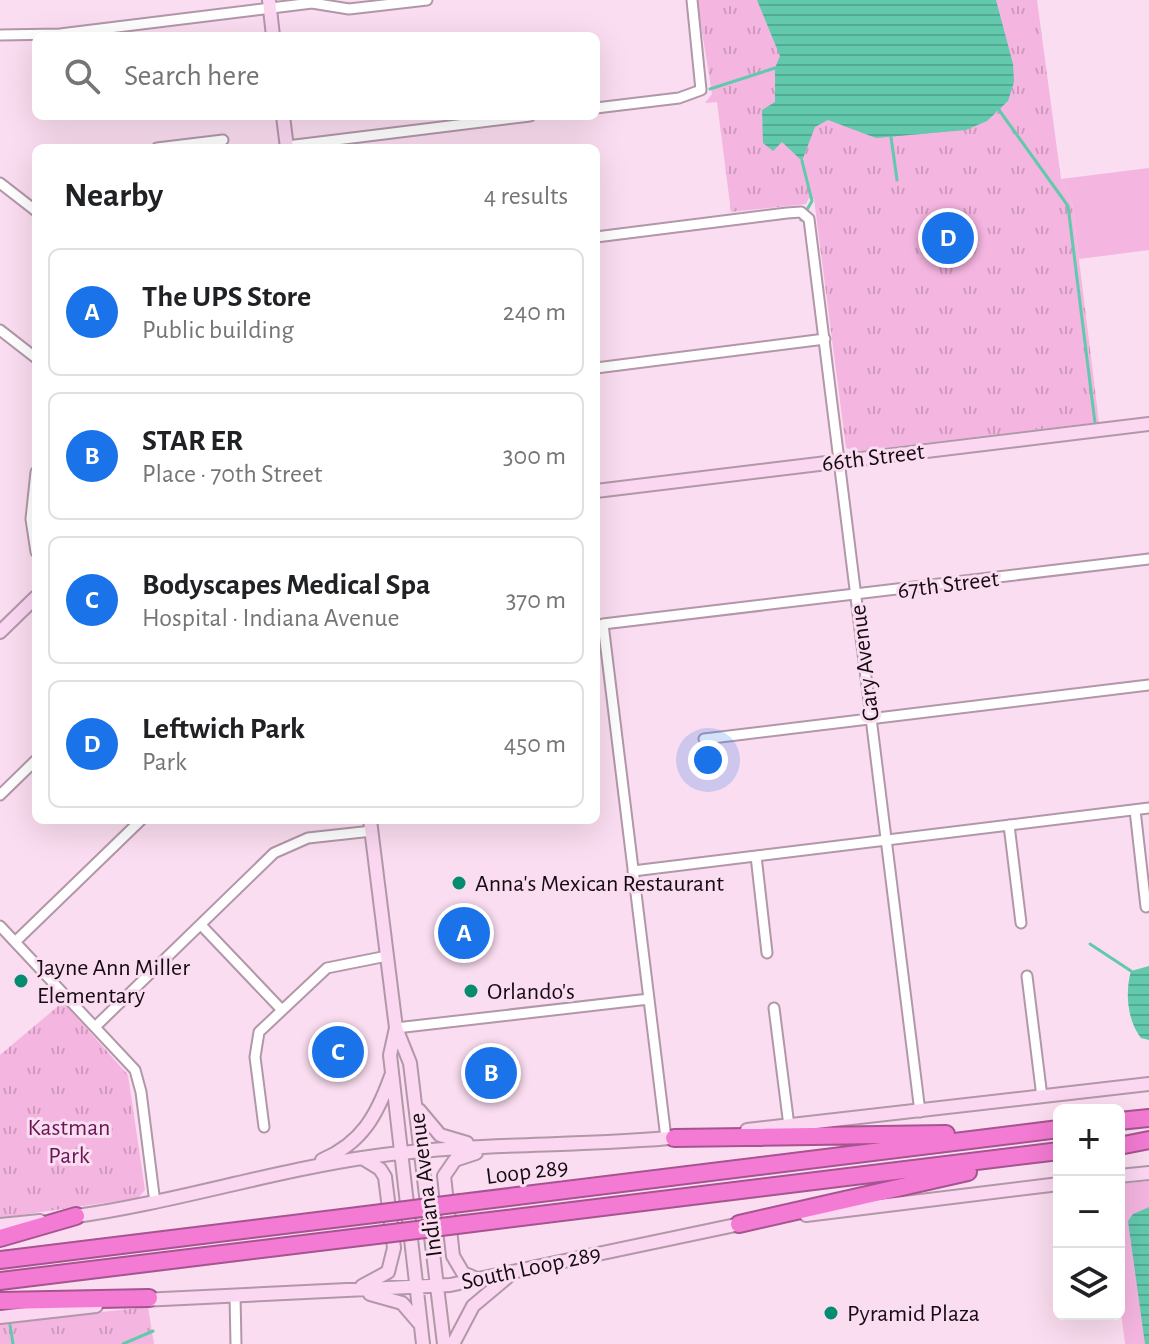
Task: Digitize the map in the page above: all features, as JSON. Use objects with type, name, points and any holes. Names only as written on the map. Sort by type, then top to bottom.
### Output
[{"type":"highway","points":[[1125,1120],[1149,1118]]},
{"type":"highway","name":"Loop 289","points":[[0,1260],[1053,1130]]},
{"type":"highway","points":[[670,1138],[1012,1135]]},
{"type":"highway","points":[[1125,1143],[1149,1140]]},
{"type":"highway","points":[[739,1224],[891,1187],[1053,1154]]},
{"type":"highway","name":"Loop 289","points":[[0,1281],[1053,1154]]},
{"type":"highway","points":[[0,1238],[76,1216]]},
{"type":"highway","points":[[0,1301],[149,1298]]},
{"type":"main road","points":[[270,4],[273,32]]},
{"type":"main road","points":[[284,120],[287,144]]},
{"type":"main road","name":"66th Street","points":[[600,491],[1149,424]]},
{"type":"main road","points":[[0,632],[32,601]]},
{"type":"main road","name":"Indiana Avenue","points":[[371,826],[396,1028],[409,1054],[444,1344]]},
{"type":"main road","name":"Indiana Avenue","points":[[396,1028],[390,1055],[423,1344]]},
{"type":"main road","points":[[294,1169],[339,1153],[356,1141],[378,1112],[392,1073]]},
{"type":"main road","points":[[0,1225],[155,1203],[294,1169],[402,1152],[670,1138],[1149,1084]]},
{"type":"main road","points":[[416,1104],[440,1135],[494,1147]]},
{"type":"main road","points":[[480,1279],[463,1273],[453,1256],[444,1176],[455,1160],[494,1147]]},
{"type":"main road","points":[[351,1290],[388,1272],[394,1254],[385,1177],[380,1169],[362,1158]]},
{"type":"main road","points":[[1125,1175],[1149,1173]]},
{"type":"main road","name":"South Loop 289","points":[[0,1317],[126,1304],[149,1298],[437,1286],[511,1274],[739,1224],[1053,1185]]},
{"type":"main road","points":[[453,1344],[473,1306],[511,1274]]},
{"type":"main road","points":[[351,1290],[402,1303],[420,1324]]},
{"type":"street","points":[[74,32],[270,4],[312,3],[364,8],[427,0]]},
{"type":"street","points":[[600,107],[698,92],[701,75],[692,0]]},
{"type":"street","points":[[0,35],[32,34]]},
{"type":"street","points":[[311,144],[499,120]]},
{"type":"street","points":[[190,144],[223,140]]},
{"type":"street","points":[[0,183],[32,205]]},
{"type":"street","name":"Gary Avenue","points":[[600,237],[806,214],[825,339],[920,1112]]},
{"type":"street","points":[[0,330],[32,355]]},
{"type":"street","points":[[600,367],[825,339]]},
{"type":"street","name":"67th Street","points":[[633,871],[603,624],[1149,559]]},
{"type":"street","points":[[704,739],[1149,685]]},
{"type":"street","points":[[0,795],[32,764]]},
{"type":"street","points":[[670,1138],[633,871],[1149,808]]},
{"type":"street","points":[[1135,810],[1146,907]]},
{"type":"street","points":[[15,942],[137,824]]},
{"type":"street","points":[[1009,825],[1021,923]]},
{"type":"street","points":[[96,1026],[284,846],[308,838],[371,826]]},
{"type":"street","points":[[756,856],[767,953]]},
{"type":"street","points":[[201,925],[280,1008]]},
{"type":"street","points":[[0,926],[130,1063],[138,1077],[155,1203]]},
{"type":"street","points":[[264,1127],[255,1046],[259,1032],[280,1008],[327,968],[387,956]]},
{"type":"street","points":[[1027,976],[1042,1097]]},
{"type":"street","points":[[396,1028],[649,999]]},
{"type":"street","points":[[774,1008],[789,1126]]},
{"type":"street","points":[[235,1295],[236,1344]]},
{"type":"green space","points":[[697,0],[1037,0],[1061,179],[1072,203],[1099,422],[857,451],[846,448],[814,199],[809,198],[806,204],[731,212],[717,102],[705,103],[712,94]]},
{"type":"green space","points":[[1149,168],[1149,250],[1079,259],[1072,203],[1061,179]]},
{"type":"green space","name":"Kastman Park","points":[[63,1002],[128,1075],[145,1190],[138,1198],[0,1218],[0,1055]]},
{"type":"green space","points":[[1149,1181],[1149,1344],[1125,1344],[1122,1320],[1125,1320],[1125,1183]]},
{"type":"green space","points":[[148,1307],[154,1344],[0,1344],[0,1323]]},
{"type":"shaded area","points":[[757,0],[996,0],[1013,64],[1014,82],[1008,101],[987,121],[966,130],[876,138],[828,120],[815,127],[802,161],[782,142],[773,151],[763,143],[762,110],[775,102],[775,68],[780,56]]},
{"type":"shaded area","points":[[1149,966],[1149,1040],[1141,1038],[1136,1031],[1130,1014],[1128,988],[1131,971]]},
{"type":"shaded area","points":[[1149,1207],[1149,1344],[1145,1344],[1128,1221],[1133,1214]]},
{"type":"waterway","points":[[710,89],[775,68]]},
{"type":"waterway","points":[[999,110],[1068,206],[1095,423]]},
{"type":"waterway","points":[[891,137],[897,180]]},
{"type":"waterway","points":[[801,220],[812,201],[802,161]]},
{"type":"waterway","points":[[1090,944],[1131,971]]},
{"type":"waterway","points":[[10,1325],[13,1344]]},
{"type":"waterway","points":[[123,1344],[153,1331]]},
{"type":"place","name":"Leftwich Park","points":[[948,238]]},
{"type":"place","name":"Anna's Mexican Restaurant","points":[[459,883]]},
{"type":"place","name":"The UPS Store","points":[[464,933]]},
{"type":"place","name":"Jayne Ann Miller Elementary","points":[[21,981]]},
{"type":"place","name":"Orlando's","points":[[471,991]]},
{"type":"place","name":"Bodyscapes Medical Spa","points":[[338,1052]]},
{"type":"place","name":"STAR ER","points":[[491,1073]]},
{"type":"place","name":"Pyramid Plaza","points":[[831,1313]]}]
